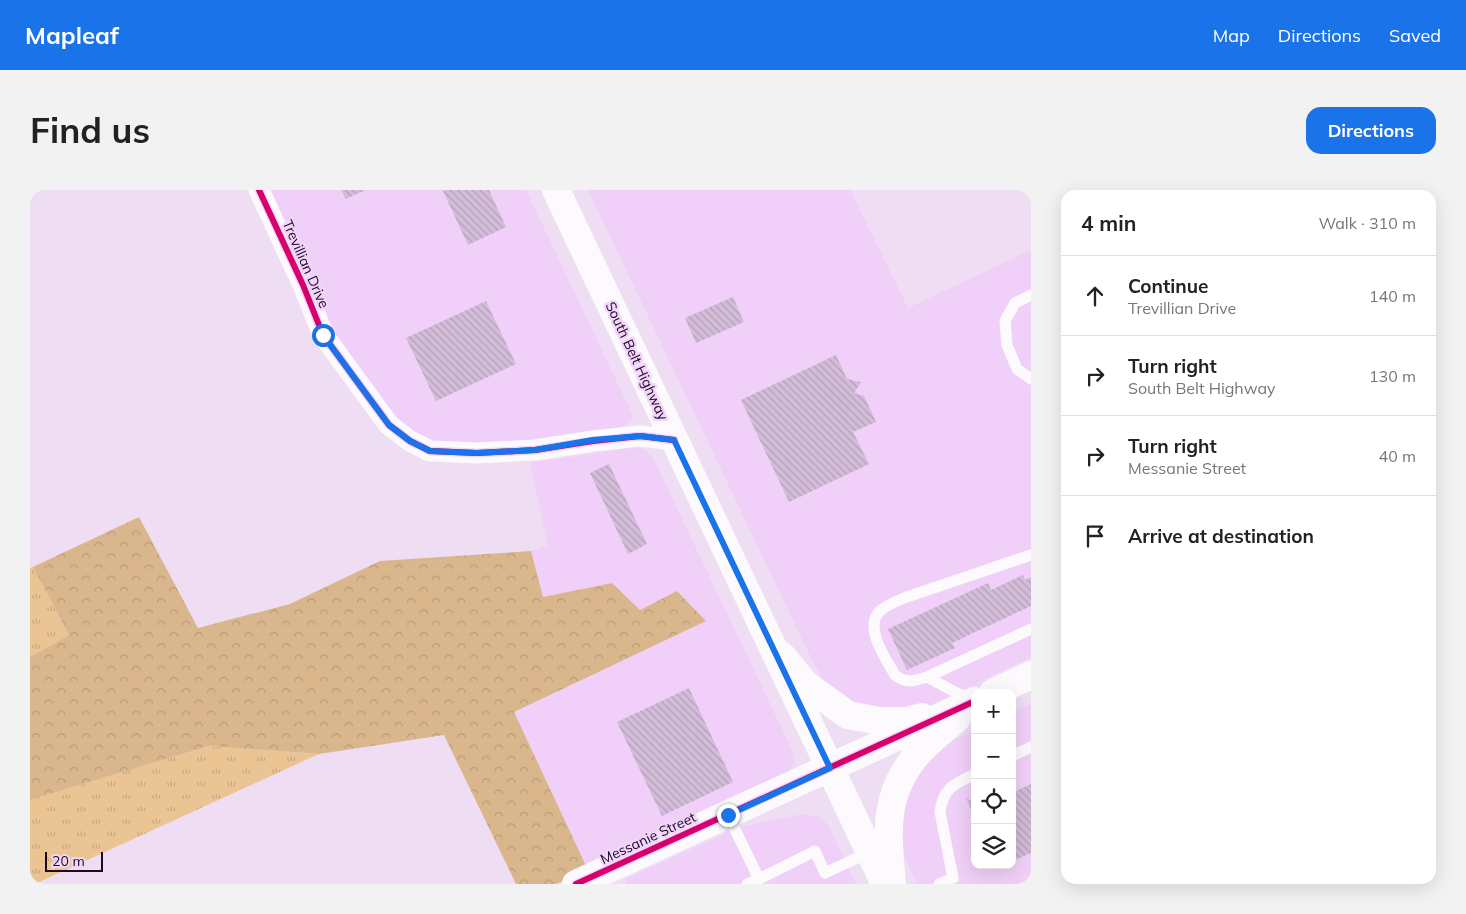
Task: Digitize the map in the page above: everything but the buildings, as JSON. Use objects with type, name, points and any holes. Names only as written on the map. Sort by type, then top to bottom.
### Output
[{"type":"street","name":"Trevillian Drive","points":[[259,190],[323,335],[389,425],[410,441],[430,451],[477,453],[535,450],[593,440],[640,436],[674,440]]},
{"type":"street","name":"South Belt Highway","points":[[556,190],[885,884]]},
{"type":"street","points":[[770,642],[806,685],[848,715],[879,721],[907,721],[971,701]]},
{"type":"street","name":"Messanie Street","points":[[1000,689],[1031,675]]},
{"type":"street","name":"Messanie Street","points":[[576,884],[971,702]]},
{"type":"street","points":[[892,884],[887,831],[892,800],[902,775],[915,757],[971,706]]},
{"type":"lane","points":[[1031,295],[1015,303],[1005,321],[1007,344],[1017,369],[1031,379]]},
{"type":"lane","points":[[1031,555],[889,604],[875,617],[873,626],[875,638],[895,675],[906,682],[927,677],[1031,629]]},
{"type":"lane","points":[[927,677],[971,694]]},
{"type":"lane","points":[[1016,754],[1031,747]]},
{"type":"lane","points":[[939,884],[954,881],[940,812],[941,803],[944,794],[951,787],[971,776]]},
{"type":"lane","points":[[728,815],[759,879]]},
{"type":"lane","points":[[747,884],[815,851],[831,884]]},
{"type":"lane","points":[[825,873],[870,852]]},
{"type":"shaded area","points":[[268,190],[526,190],[633,416],[630,421],[619,429],[535,441],[463,445],[432,443],[391,417],[337,335]]},
{"type":"shaded area","points":[[588,190],[850,190],[908,308],[1031,250],[1031,657],[926,707],[868,711],[845,699],[825,684]]},
{"type":"shaded area","points":[[638,447],[648,451],[654,460],[792,750],[794,763],[788,775],[588,870],[514,712],[706,621],[677,591],[640,610],[612,583],[543,598],[531,551],[548,546],[530,463]]},
{"type":"shaded area","points":[[1031,704],[1031,884],[917,884],[901,849],[902,796],[925,758],[955,739],[971,732],[971,869],[1016,869],[1016,711]]},
{"type":"shaded area","points":[[803,814],[820,817],[828,825],[856,884],[627,884],[625,879],[740,827]]},
{"type":"green space","points":[[139,517],[198,628],[290,604],[380,561],[531,551],[543,597],[612,583],[640,610],[677,591],[706,621],[514,712],[588,870],[556,884],[516,884],[444,735],[319,754],[209,746],[30,800],[30,657],[69,635],[33,567]]},
{"type":"green space","points":[[33,567],[69,635],[30,657],[30,568]]},
{"type":"green space","points":[[209,746],[319,754],[35,884],[30,884],[30,800]]},
{"type":"cycle path","points":[[259,190],[303,285],[323,335],[389,425],[410,441],[430,451],[477,453],[535,450],[640,436],[674,440]]},
{"type":"cycle path","points":[[576,884],[971,703]]},
{"type":"route","points":[[323,335],[389,425],[410,441],[430,451],[477,453],[535,450],[593,440],[640,436],[674,440],[830,768],[728,815]]}]
